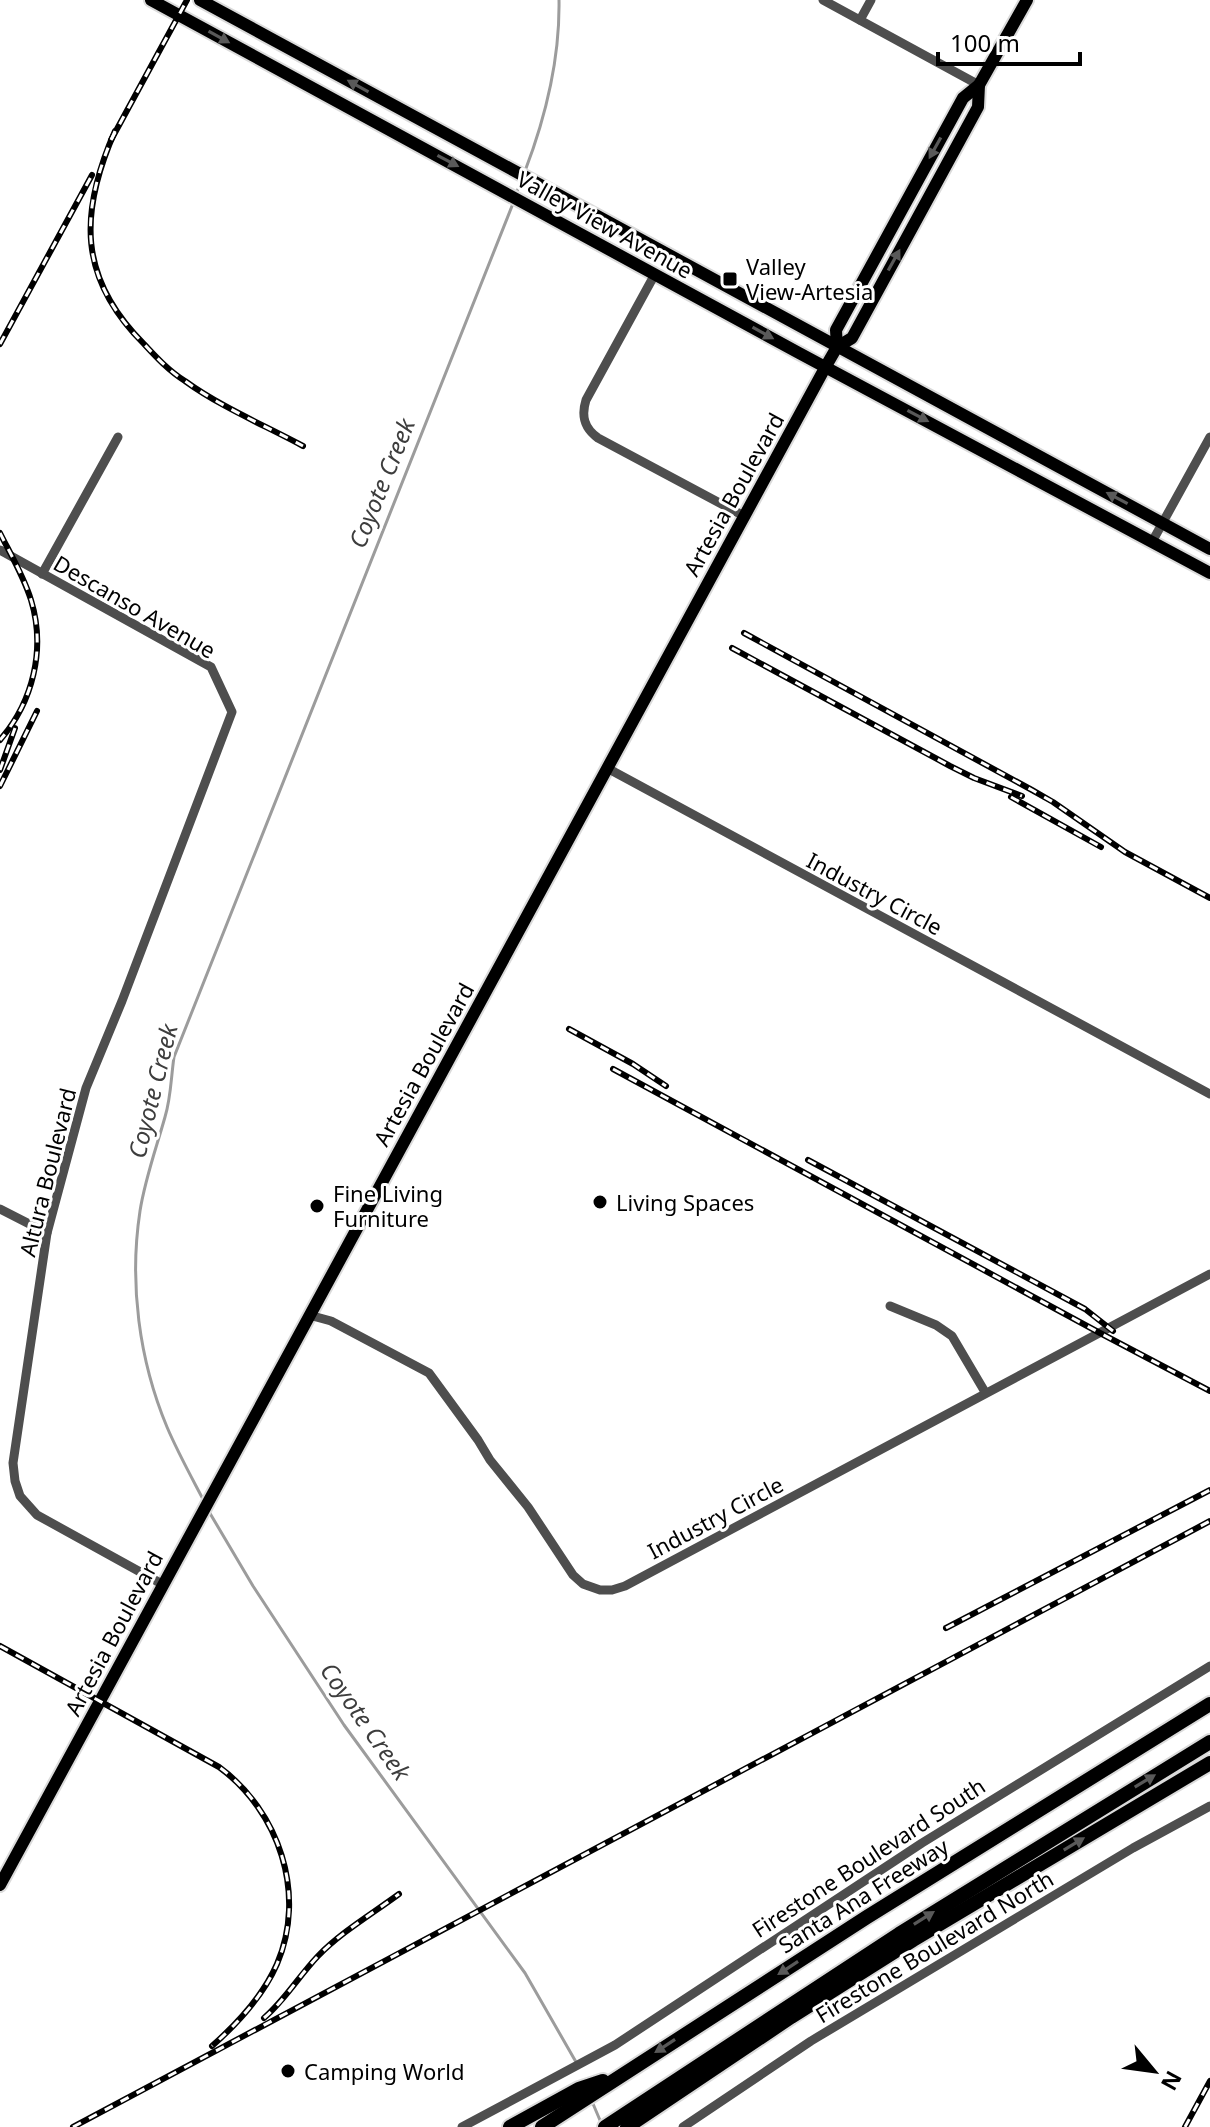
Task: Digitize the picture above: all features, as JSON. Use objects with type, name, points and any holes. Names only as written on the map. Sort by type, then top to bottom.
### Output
[{"type":"highway","name":"Santa Ana Freeway","points":[[558,2109],[579,2089],[617,2077],[637,2065],[867,1917],[1210,1704]]},
{"type":"highway","points":[[627,2127],[650,2104],[899,1934],[1210,1742]]},
{"type":"highway","points":[[605,2127],[650,2104],[913,1940],[1210,1763]]},
{"type":"highway","points":[[510,2127],[558,2109]]},
{"type":"highway","points":[[542,2127],[558,2109]]},
{"type":"main road","name":"Valley View Avenue","points":[[151,0],[1210,573]]},
{"type":"main road","name":"Valley View Avenue","points":[[200,0],[1210,549]]},
{"type":"main road","name":"Artesia Boulevard","points":[[0,1885],[826,366],[837,347],[852,338],[978,107],[979,85],[1027,0]]},
{"type":"main road","points":[[998,459],[1008,439]]},
{"type":"street","points":[[823,0],[979,85]]},
{"type":"street","points":[[860,20],[871,0]]},
{"type":"street","points":[[655,274],[586,400],[583,418],[589,432],[598,438],[744,516]]},
{"type":"street","points":[[42,574],[118,437]]},
{"type":"street","points":[[1152,542],[1210,437]]},
{"type":"street","name":"Descanso Avenue","points":[[0,550],[211,667],[232,712]]},
{"type":"street","name":"Altura Boulevard","points":[[162,1584],[37,1515],[24,1503],[16,1488],[13,1463],[47,1233],[86,1088],[232,712]]},
{"type":"street","name":"Industry Circle","points":[[607,768],[1210,1094]]},
{"type":"street","points":[[0,1209],[47,1233]]},
{"type":"street","name":"Industry Circle","points":[[309,1315],[331,1321],[429,1373],[490,1460],[528,1507],[573,1575],[583,1584],[600,1590],[612,1590],[625,1586],[1210,1274]]},
{"type":"street","points":[[890,1306],[936,1325],[952,1336],[985,1392]]},
{"type":"street","name":"Firestone Boulevard South","points":[[462,2127],[599,2054],[922,1843],[1210,1666]]},
{"type":"street","name":"Firestone Boulevard North","points":[[683,2127],[811,2041],[1133,1848],[1210,1806]]},
{"type":"waterway","name":"Coyote Creek","points":[[525,171],[550,87],[557,44],[559,0]]},
{"type":"waterway","name":"Coyote Creek","points":[[516,194],[522,179]]},
{"type":"waterway","name":"Coyote Creek","points":[[205,1503],[157,1401],[143,1348],[136,1293],[140,1211],[167,1110],[174,1057],[514,201]]},
{"type":"waterway","name":"Coyote Creek","points":[[208,1510],[253,1586],[344,1725],[525,1973],[576,2062]]},
{"type":"waterway","name":"Coyote Creek","points":[[591,2099],[602,2125]]},
{"type":"railway","points":[[111,140],[187,0]]},
{"type":"railway","points":[[115,131],[103,161],[91,217],[91,244],[96,269],[107,294],[122,319],[174,373],[213,399],[303,446]]},
{"type":"railway","points":[[0,344],[92,175]]},
{"type":"railway","points":[[0,533],[28,591],[37,637],[34,674],[28,692],[21,709],[0,740]]},
{"type":"railway","points":[[744,633],[1032,790],[1125,852],[1210,898]]},
{"type":"railway","points":[[732,648],[950,766],[1022,796]]},
{"type":"railway","points":[[0,786],[37,711]]},
{"type":"railway","points":[[0,770],[15,728]]},
{"type":"railway","points":[[1011,797],[1101,847]]},
{"type":"railway","points":[[569,1029],[666,1086]]},
{"type":"railway","points":[[613,1069],[1210,1391]]},
{"type":"railway","points":[[808,1160],[1085,1309],[1113,1331]]},
{"type":"railway","points":[[946,1628],[1210,1490]]},
{"type":"railway","points":[[73,2127],[1210,1521]]},
{"type":"railway","points":[[0,1646],[219,1767],[258,1806],[272,1830],[288,1883],[286,1937],[265,1987],[212,2046]]},
{"type":"railway","points":[[264,2018],[327,1947],[399,1894]]},
{"type":"railway","points":[[1185,2127],[1210,2081]]},
{"type":"place","name":"Valley View-Artesia","points":[[730,279]]},
{"type":"place","name":"Living Spaces","points":[[600,1202]]},
{"type":"place","name":"Fine Living Furniture","points":[[317,1206]]},
{"type":"place","name":"Camping World","points":[[288,2071]]}]
